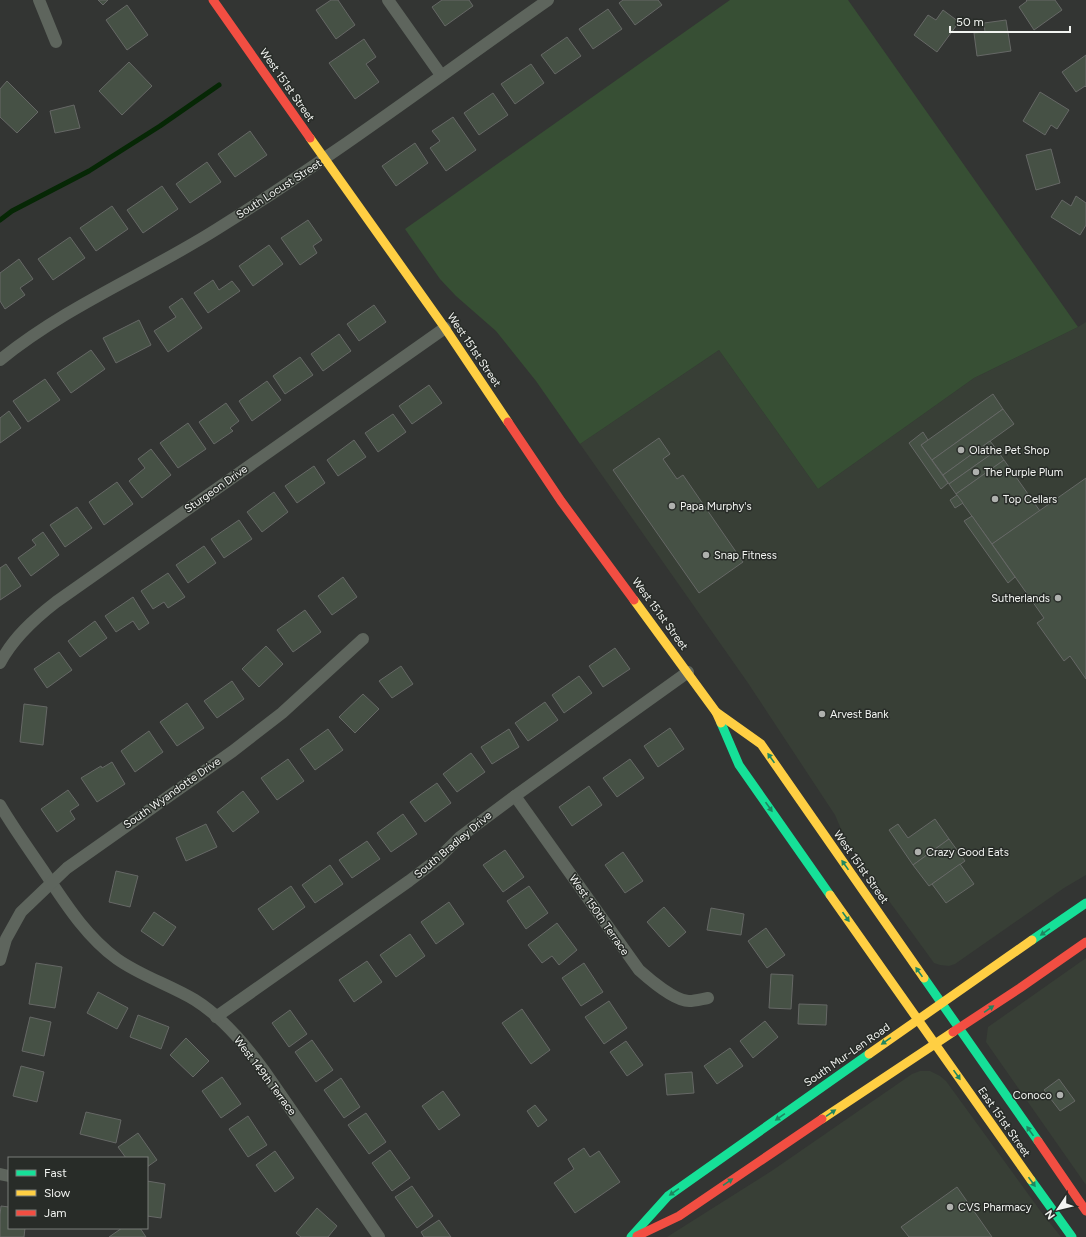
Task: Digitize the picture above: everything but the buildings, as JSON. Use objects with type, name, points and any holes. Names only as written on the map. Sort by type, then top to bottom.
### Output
[{"type":"main road","name":"West 151st Street","points":[[213,0],[444,328],[561,501],[716,712],[739,765],[918,1020]]},
{"type":"main road","name":"West 151st Street","points":[[716,712],[761,744],[959,1029]]},
{"type":"main road","name":"South Mur-Len Road","points":[[633,1237],[668,1196],[1086,903]]},
{"type":"main road","name":"South Mur-Len Road","points":[[633,1237],[679,1216],[1020,988],[1086,942]]},
{"type":"main road","name":"East 151st Street","points":[[918,1020],[1072,1237]]},
{"type":"main road","name":"East 151st Street","points":[[959,1029],[1086,1211]]},
{"type":"street","points":[[39,0],[56,42]]},
{"type":"street","points":[[388,0],[441,75]]},
{"type":"street","name":"South Locust Street","points":[[0,360],[51,324],[199,240],[260,203],[548,0]]},
{"type":"street","name":"Sturgeon Drive","points":[[0,663],[12,643],[36,617],[444,328]]},
{"type":"street","name":"South Wyandotte Drive","points":[[0,960],[6,939],[21,912],[51,882],[67,868],[233,751],[282,713],[363,639]]},
{"type":"street","name":"South Bradley Drive","points":[[216,1017],[409,881],[438,859],[460,837],[688,672]]},
{"type":"street","name":"West 150th Terrace","points":[[515,796],[639,970],[667,992],[688,1001],[708,998]]},
{"type":"street","points":[[0,805],[13,827],[51,882]]},
{"type":"street","name":"West 149th Terrace","points":[[51,882],[76,918],[94,939],[117,958],[138,972],[195,1000],[216,1017],[244,1044],[263,1069],[379,1237]]},
{"type":"shaded area","points":[[1086,322],[1086,875],[1064,888],[955,964],[949,966],[940,965],[934,963],[847,843],[835,815],[748,683],[580,444],[719,350],[818,489],[974,378]]},
{"type":"shaded area","points":[[1086,958],[1086,1185],[986,1042],[988,1027]]},
{"type":"shaded area","points":[[920,1071],[930,1071],[946,1081],[1061,1237],[667,1237],[773,1170],[912,1074]]},
{"type":"green space","points":[[730,0],[848,0],[1078,327],[974,378],[818,489],[719,350],[580,444],[536,381],[496,331],[456,296],[440,279],[405,229]]},
{"type":"waterway","points":[[0,220],[12,211],[89,171],[160,126],[219,85]]},
{"type":"traffic: fast","points":[[721,723],[739,765],[830,895]]},
{"type":"traffic: fast","points":[[1032,940],[1086,903]]},
{"type":"traffic: fast","points":[[924,978],[1038,1141]]},
{"type":"traffic: fast","points":[[631,1237],[668,1196],[869,1054]]},
{"type":"traffic: fast","points":[[1031,1180],[1072,1237]]},
{"type":"traffic: slow","points":[[310,138],[445,328],[508,422]]},
{"type":"traffic: slow","points":[[634,600],[716,712],[721,723]]},
{"type":"traffic: slow","points":[[716,712],[761,744],[924,978]]},
{"type":"traffic: slow","points":[[830,895],[1031,1180]]},
{"type":"traffic: slow","points":[[869,1054],[1032,940]]},
{"type":"traffic: slow","points":[[822,1119],[953,1032]]},
{"type":"traffic: jam","points":[[213,0],[310,138]]},
{"type":"traffic: jam","points":[[508,422],[561,501],[634,600]]},
{"type":"traffic: jam","points":[[953,1032],[1086,942]]},
{"type":"traffic: jam","points":[[637,1236],[679,1216],[822,1119]]},
{"type":"traffic: jam","points":[[1038,1141],[1086,1211]]},
{"type":"place","name":"Olathe Pet Shop","points":[[961,450]]},
{"type":"place","name":"The Purple Plum","points":[[976,472]]},
{"type":"place","name":"Top Cellars","points":[[995,499]]},
{"type":"place","name":"Papa Murphy's","points":[[672,506]]},
{"type":"place","name":"Snap Fitness","points":[[706,555]]},
{"type":"place","name":"Sutherlands","points":[[1058,598]]},
{"type":"place","name":"Arvest Bank","points":[[822,714]]},
{"type":"place","name":"Crazy Good Eats","points":[[918,852]]},
{"type":"place","name":"Conoco","points":[[1060,1095]]},
{"type":"place","name":"CVS Pharmacy","points":[[950,1207]]}]
